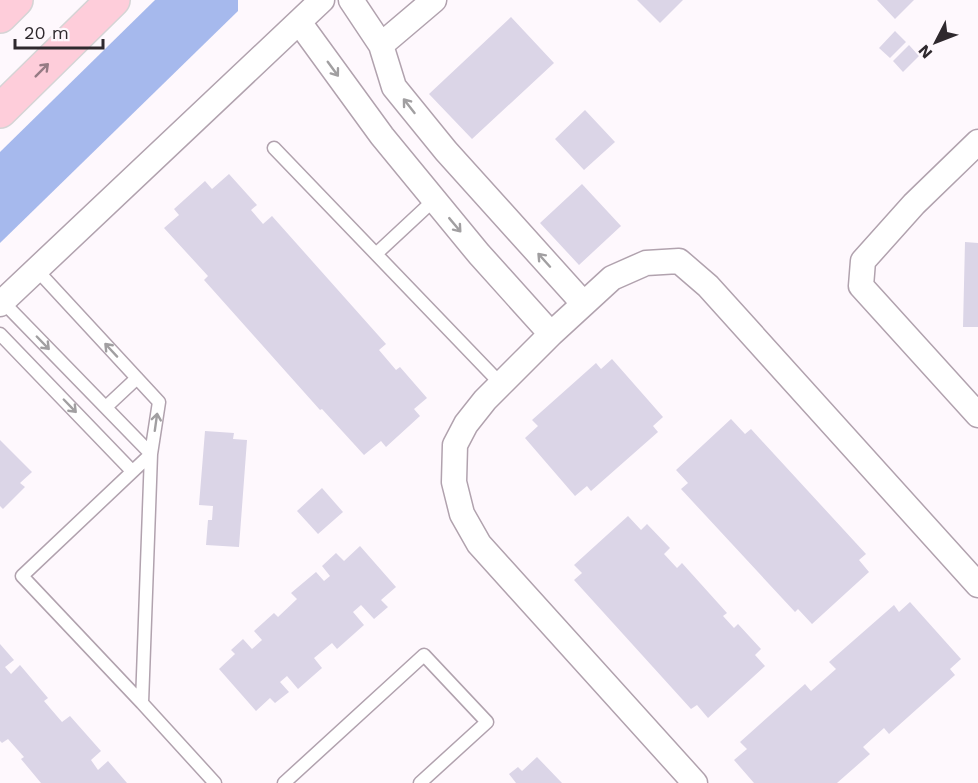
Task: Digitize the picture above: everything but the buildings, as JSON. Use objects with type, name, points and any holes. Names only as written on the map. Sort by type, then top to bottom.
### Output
[{"type":"main road","points":[[0,16],[16,0]]},
{"type":"main road","points":[[0,111],[113,0]]},
{"type":"street","points":[[1,302],[322,0]]},
{"type":"street","points":[[351,0],[381,45],[394,87],[426,128],[583,303]]},
{"type":"street","points":[[381,45],[434,0]]},
{"type":"street","points":[[298,22],[382,136],[479,254],[551,334]]},
{"type":"street","points":[[978,142],[914,204],[863,261],[861,286],[978,415]]},
{"type":"street","points":[[695,783],[479,544],[462,514],[454,482],[455,445],[466,423],[551,334],[612,278],[646,263],[679,261],[708,286],[978,585]]},
{"type":"lane","points":[[274,148],[501,384]]},
{"type":"lane","points":[[376,254],[434,200]]},
{"type":"lane","points":[[36,269],[159,402],[151,454],[142,703]]},
{"type":"lane","points":[[1,302],[151,454]]},
{"type":"lane","points":[[0,334],[132,471]]},
{"type":"lane","points":[[106,407],[137,378]]},
{"type":"lane","points":[[151,454],[22,576],[215,783]]},
{"type":"lane","points":[[284,783],[424,655],[487,722],[420,783]]},
{"type":"water","points":[[155,0],[238,0],[238,11],[0,243],[0,152]]}]
